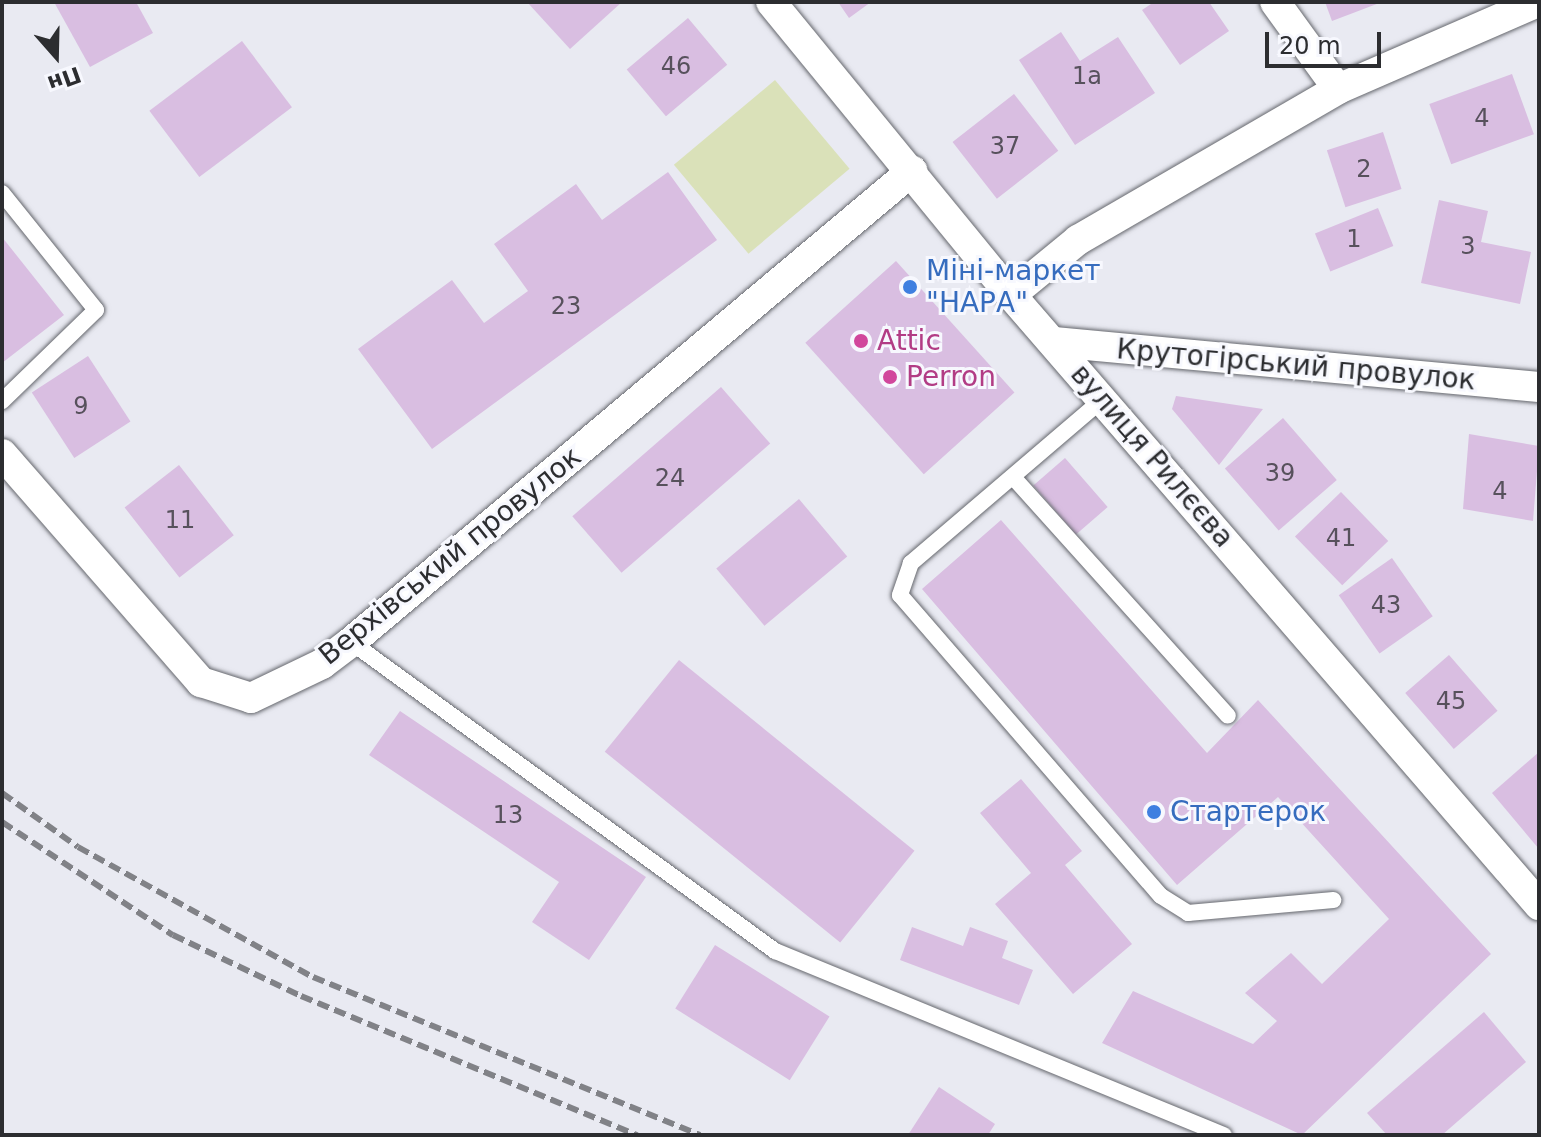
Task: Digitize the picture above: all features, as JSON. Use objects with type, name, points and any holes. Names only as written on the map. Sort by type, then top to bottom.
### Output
[{"type":"street","name":"вулиця Рилєєва","points":[[771,2],[1011,295],[1539,905]]},
{"type":"street","points":[[1275,2],[1338,89]]},
{"type":"street","points":[[1011,295],[1078,240],[1338,89],[1538,2]]},
{"type":"street","name":"Верхівський провулок","points":[[2,454],[201,682],[251,698],[322,664],[351,642],[912,171]]},
{"type":"street","name":"Крутогірський провулок","points":[[1054,342],[1539,387]]},
{"type":"lane","points":[[2,193],[96,310],[2,401]]},
{"type":"lane","points":[[1103,399],[911,563],[900,595],[1161,896],[1188,913],[1333,900]]},
{"type":"lane","points":[[1013,477],[1228,716]]},
{"type":"lane","points":[[351,642],[775,951],[1224,1135]]},
{"type":"green space","points":[[775,80],[850,169],[748,254],[674,165]]},
{"type":"building","points":[[54,2],[136,2],[153,33],[90,67]]},
{"type":"building","points":[[527,2],[622,2],[570,49]]},
{"type":"building","points":[[838,2],[871,2],[849,18]]},
{"type":"building","points":[[1154,2],[1209,2],[1229,31],[1180,65],[1142,10]]},
{"type":"building","points":[[1325,2],[1382,2],[1332,21]]},
{"type":"building","points":[[688,18],[727,65],[666,116],[627,69]]},
{"type":"building","points":[[1061,32],[1080,61],[1118,37],[1155,93],[1075,145],[1019,60]]},
{"type":"building","points":[[242,41],[292,107],[199,177],[149,111]]},
{"type":"building","points":[[1512,74],[1534,134],[1451,164],[1429,104]]},
{"type":"building","points":[[1014,94],[1058,151],[997,199],[953,142]]},
{"type":"building","points":[[1383,132],[1402,189],[1345,207],[1327,150]]},
{"type":"building","points":[[668,172],[717,240],[432,449],[358,349],[452,280],[484,323],[528,291],[494,244],[576,184],[602,220]]},
{"type":"building","points":[[1439,200],[1488,211],[1481,242],[1531,252],[1520,304],[1421,283]]},
{"type":"building","points":[[1378,208],[1393,246],[1330,271],[1315,233]]},
{"type":"building","points":[[2,237],[64,315],[2,363]]},
{"type":"building","points":[[896,261],[1014,393],[924,474],[805,343]]},
{"type":"building","points":[[88,356],[130,421],[74,458],[32,392]]},
{"type":"building","points":[[721,387],[770,444],[622,573],[572,516]]},
{"type":"building","points":[[1176,396],[1263,409],[1219,465],[1172,409]]},
{"type":"building","points":[[1283,418],[1337,480],[1279,530],[1225,469]]},
{"type":"building","points":[[1469,434],[1539,446],[1533,521],[1463,509]]},
{"type":"building","points":[[1065,458],[1108,507],[1076,535],[1033,486]]},
{"type":"building","points":[[179,465],[234,535],[179,578],[125,507]]},
{"type":"building","points":[[1341,492],[1388,541],[1342,585],[1295,536]]},
{"type":"building","points":[[799,499],[847,556],[764,626],[716,568]]},
{"type":"building","points":[[1001,520],[1207,753],[1258,700],[1491,954],[1302,1135],[1102,1043],[1133,991],[1253,1044],[1277,1021],[1245,993],[1291,953],[1322,984],[1389,919],[1278,797],[1177,885],[922,589]]},
{"type":"building","points":[[1392,558],[1433,616],[1379,653],[1339,595]]},
{"type":"building","points":[[1449,655],[1498,711],[1454,749],[1405,693]]},
{"type":"building","points":[[679,660],[914,851],[840,942],[605,752]]},
{"type":"building","points":[[400,711],[646,877],[589,960],[532,922],[559,882],[369,755]]},
{"type":"building","points":[[1539,752],[1539,849],[1492,793]]},
{"type":"building","points":[[1021,779],[1082,851],[1065,865],[1132,944],[1073,994],[995,904],[1031,873],[980,813]]},
{"type":"building","points":[[912,927],[963,946],[970,927],[1008,941],[1002,958],[1033,970],[1019,1005],[900,960]]},
{"type":"building","points":[[715,945],[829,1017],[790,1080],[675,1009]]},
{"type":"building","points":[[1484,1012],[1526,1062],[1442,1135],[1387,1135],[1367,1113]]},
{"type":"building","points":[[939,1087],[995,1124],[988,1135],[908,1135]]},
{"type":"railway","points":[[2,793],[78,847],[313,977],[700,1135]]},
{"type":"railway","points":[[2,822],[173,935],[301,996],[637,1135]]},
{"type":"place","name":"Міні-маркет \"НАРА\"","points":[[910,287]]},
{"type":"place","name":"Attic","points":[[861,341]]},
{"type":"place","name":"Perron","points":[[890,377]]},
{"type":"place","name":"Стартерок","points":[[1154,812]]}]
